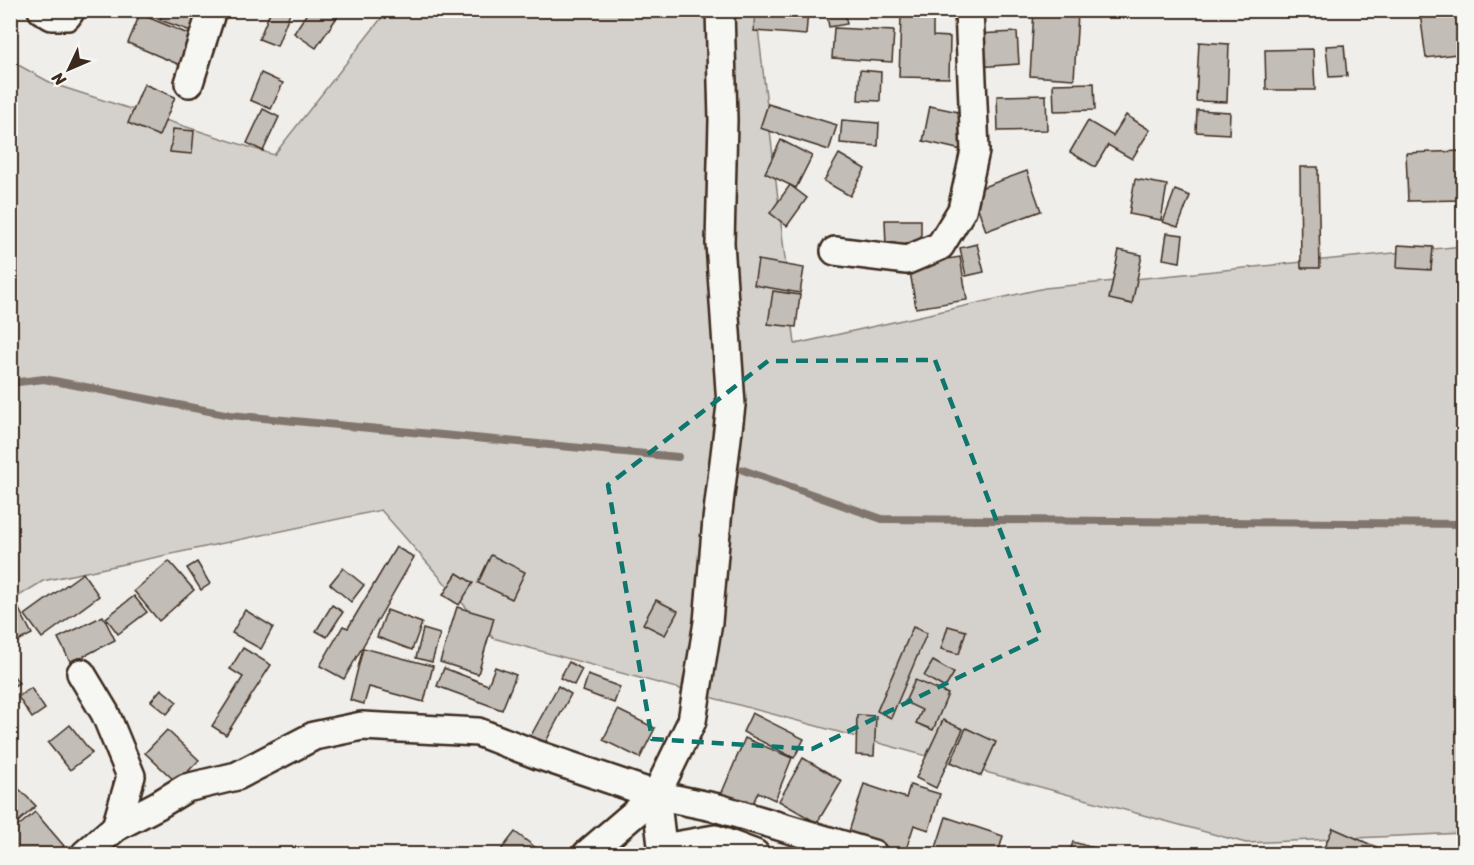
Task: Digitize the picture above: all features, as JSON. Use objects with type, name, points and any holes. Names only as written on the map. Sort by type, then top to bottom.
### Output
[{"type":"street","points":[[42,10],[52,16],[67,16],[71,10]]},
{"type":"street","points":[[189,83],[212,10]]},
{"type":"street","points":[[587,855],[656,795],[692,721],[708,622],[717,520],[731,405],[720,243],[723,120],[720,10]]},
{"type":"street","points":[[835,251],[908,260],[940,246],[962,210],[975,151],[969,10]]},
{"type":"street","points":[[81,674],[105,713],[131,776],[116,827]]},
{"type":"street","points":[[85,855],[116,827],[186,788],[237,776],[314,735],[362,726],[478,732],[656,795],[718,808],[873,855]]},
{"type":"street","points":[[656,795],[663,851],[715,839],[755,855]]},
{"type":"highlighted area","points":[[935,360],[1041,637],[812,749],[652,739],[608,485],[768,361]]},
{"type":"shaded area","points":[[387,11],[756,11],[795,344],[1045,288],[1463,246],[1463,833],[1246,843],[493,638],[381,510],[43,581],[11,601],[11,61],[53,84],[274,155]]},
{"type":"building","points":[[163,10],[180,10],[196,16],[191,31],[160,20]]},
{"type":"building","points":[[271,10],[291,10],[277,46],[259,39]]},
{"type":"building","points":[[309,10],[337,10],[340,13],[316,48],[294,33]]},
{"type":"building","points":[[755,10],[808,10],[806,35],[754,31]]},
{"type":"building","points":[[826,10],[844,10],[847,24],[829,27]]},
{"type":"building","points":[[1034,10],[1078,13],[1074,79],[1030,76]]},
{"type":"building","points":[[1436,10],[1464,10],[1464,53],[1426,58],[1420,13]]},
{"type":"building","points":[[140,14],[193,36],[180,65],[128,43]]},
{"type":"building","points":[[901,17],[933,18],[933,36],[950,37],[949,78],[899,77]]},
{"type":"building","points":[[834,28],[894,31],[892,62],[832,58]]},
{"type":"building","points":[[1017,32],[1019,64],[978,67],[976,34]]},
{"type":"building","points":[[1199,42],[1229,44],[1227,102],[1196,101]]},
{"type":"building","points":[[1344,45],[1347,76],[1329,77],[1326,46]]},
{"type":"building","points":[[1313,49],[1315,90],[1266,90],[1265,50]]},
{"type":"building","points":[[860,70],[881,72],[880,101],[858,100]]},
{"type":"building","points":[[261,73],[283,83],[271,109],[250,100]]},
{"type":"building","points":[[1094,83],[1095,110],[1054,111],[1053,84]]},
{"type":"building","points":[[144,84],[175,97],[159,136],[128,123]]},
{"type":"building","points":[[1046,95],[1047,130],[998,131],[997,96]]},
{"type":"building","points":[[768,104],[837,125],[829,150],[760,128]]},
{"type":"building","points":[[930,106],[973,115],[966,151],[923,141]]},
{"type":"building","points":[[263,109],[279,117],[263,151],[247,143]]},
{"type":"building","points":[[1197,110],[1230,112],[1229,134],[1196,132]]},
{"type":"building","points":[[1126,115],[1150,130],[1132,159],[1108,145],[1095,167],[1070,152],[1088,121],[1113,136]]},
{"type":"building","points":[[842,120],[879,123],[878,146],[840,143]]},
{"type":"building","points":[[173,129],[194,131],[192,154],[170,152]]},
{"type":"building","points":[[781,140],[812,156],[796,188],[765,173]]},
{"type":"building","points":[[1463,151],[1464,200],[1408,201],[1406,153]]},
{"type":"building","points":[[839,154],[865,169],[850,196],[824,181]]},
{"type":"building","points":[[1300,167],[1318,167],[1320,268],[1301,268]]},
{"type":"building","points":[[1027,171],[1041,211],[986,231],[972,191]]},
{"type":"building","points":[[1135,179],[1167,185],[1161,220],[1129,214]]},
{"type":"building","points":[[790,185],[807,198],[787,226],[770,213]]},
{"type":"building","points":[[1175,190],[1190,196],[1178,227],[1163,222]]},
{"type":"building","points":[[885,220],[921,220],[921,247],[886,247]]},
{"type":"building","points":[[1167,233],[1183,235],[1180,262],[1163,259]]},
{"type":"building","points":[[977,244],[984,272],[966,276],[960,248]]},
{"type":"building","points":[[1398,245],[1433,247],[1431,270],[1397,268]]},
{"type":"building","points":[[1119,250],[1142,255],[1132,304],[1109,299]]},
{"type":"building","points":[[960,257],[967,300],[916,308],[909,265]]},
{"type":"building","points":[[758,260],[804,268],[800,293],[754,285]]},
{"type":"building","points":[[773,291],[800,295],[796,327],[768,324]]},
{"type":"building","points":[[396,547],[414,557],[344,679],[320,666],[343,626],[348,628]]},
{"type":"building","points":[[491,555],[525,572],[512,599],[478,583]]},
{"type":"building","points":[[169,561],[194,590],[159,621],[134,591]]},
{"type":"building","points":[[197,562],[210,584],[201,590],[187,568]]},
{"type":"building","points":[[343,568],[364,585],[351,602],[330,584]]},
{"type":"building","points":[[83,573],[99,596],[42,638],[25,615]]},
{"type":"building","points":[[457,573],[473,583],[459,605],[443,595]]},
{"type":"building","points":[[10,592],[32,634],[10,645]]},
{"type":"building","points":[[134,596],[147,612],[118,634],[106,618]]},
{"type":"building","points":[[656,600],[678,611],[665,635],[643,624]]},
{"type":"building","points":[[332,605],[343,612],[327,637],[316,631]]},
{"type":"building","points":[[457,607],[494,618],[478,674],[440,662]]},
{"type":"building","points":[[245,610],[273,627],[261,649],[232,633]]},
{"type":"building","points":[[387,610],[422,623],[412,650],[377,637]]},
{"type":"building","points":[[103,616],[115,640],[71,663],[58,638]]},
{"type":"building","points":[[948,626],[966,631],[959,654],[941,649]]},
{"type":"building","points":[[913,627],[927,633],[891,718],[877,711]]},
{"type":"building","points":[[423,629],[440,634],[432,662],[416,658]]},
{"type":"building","points":[[243,648],[271,665],[226,735],[212,726],[243,677],[230,669]]},
{"type":"building","points":[[363,648],[433,666],[424,702],[369,687],[364,704],[350,700]]},
{"type":"building","points":[[933,661],[954,673],[945,688],[924,676]]},
{"type":"building","points":[[569,662],[582,669],[574,685],[560,678]]},
{"type":"building","points":[[495,667],[516,675],[502,710],[437,686],[444,668],[488,685]]},
{"type":"building","points":[[10,671],[19,683],[10,688]]},
{"type":"building","points":[[588,675],[620,687],[614,703],[583,691]]},
{"type":"building","points":[[915,680],[948,694],[933,730],[916,723],[922,710],[905,702]]},
{"type":"building","points":[[558,686],[571,694],[542,749],[528,741]]},
{"type":"building","points":[[31,688],[45,709],[32,718],[18,697]]},
{"type":"building","points":[[161,689],[177,702],[167,714],[151,701]]},
{"type":"building","points":[[618,710],[655,728],[640,758],[603,740]]},
{"type":"building","points":[[752,713],[804,739],[794,758],[743,732]]},
{"type":"building","points":[[857,715],[876,716],[874,756],[856,755]]},
{"type":"building","points":[[943,720],[963,729],[936,788],[916,778]]},
{"type":"building","points":[[70,725],[92,753],[70,770],[48,743]]},
{"type":"building","points":[[966,728],[996,742],[981,776],[951,762]]},
{"type":"building","points":[[167,730],[199,760],[177,783],[145,753]]},
{"type":"building","points":[[745,738],[792,758],[775,800],[758,792],[750,810],[720,797]]},
{"type":"building","points":[[803,758],[842,781],[817,823],[779,801]]},
{"type":"building","points":[[864,784],[906,798],[910,785],[940,794],[929,830],[914,825],[905,853],[848,835]]},
{"type":"building","points":[[19,789],[36,806],[10,829],[10,796]]},
{"type":"building","points":[[35,812],[64,846],[54,854],[16,854],[10,848],[10,833]]},
{"type":"building","points":[[946,817],[1003,836],[998,854],[934,854]]},
{"type":"building","points":[[1333,828],[1392,854],[1321,854]]},
{"type":"building","points":[[515,832],[544,854],[498,854]]},
{"type":"building","points":[[1073,842],[1115,854],[1069,854]]},
{"type":"building","points":[[1196,849],[1209,854],[1193,854]]},
{"type":"waterway","points":[[10,383],[44,379],[230,415],[678,457]]},
{"type":"waterway","points":[[743,470],[882,519],[1464,524]]}]
